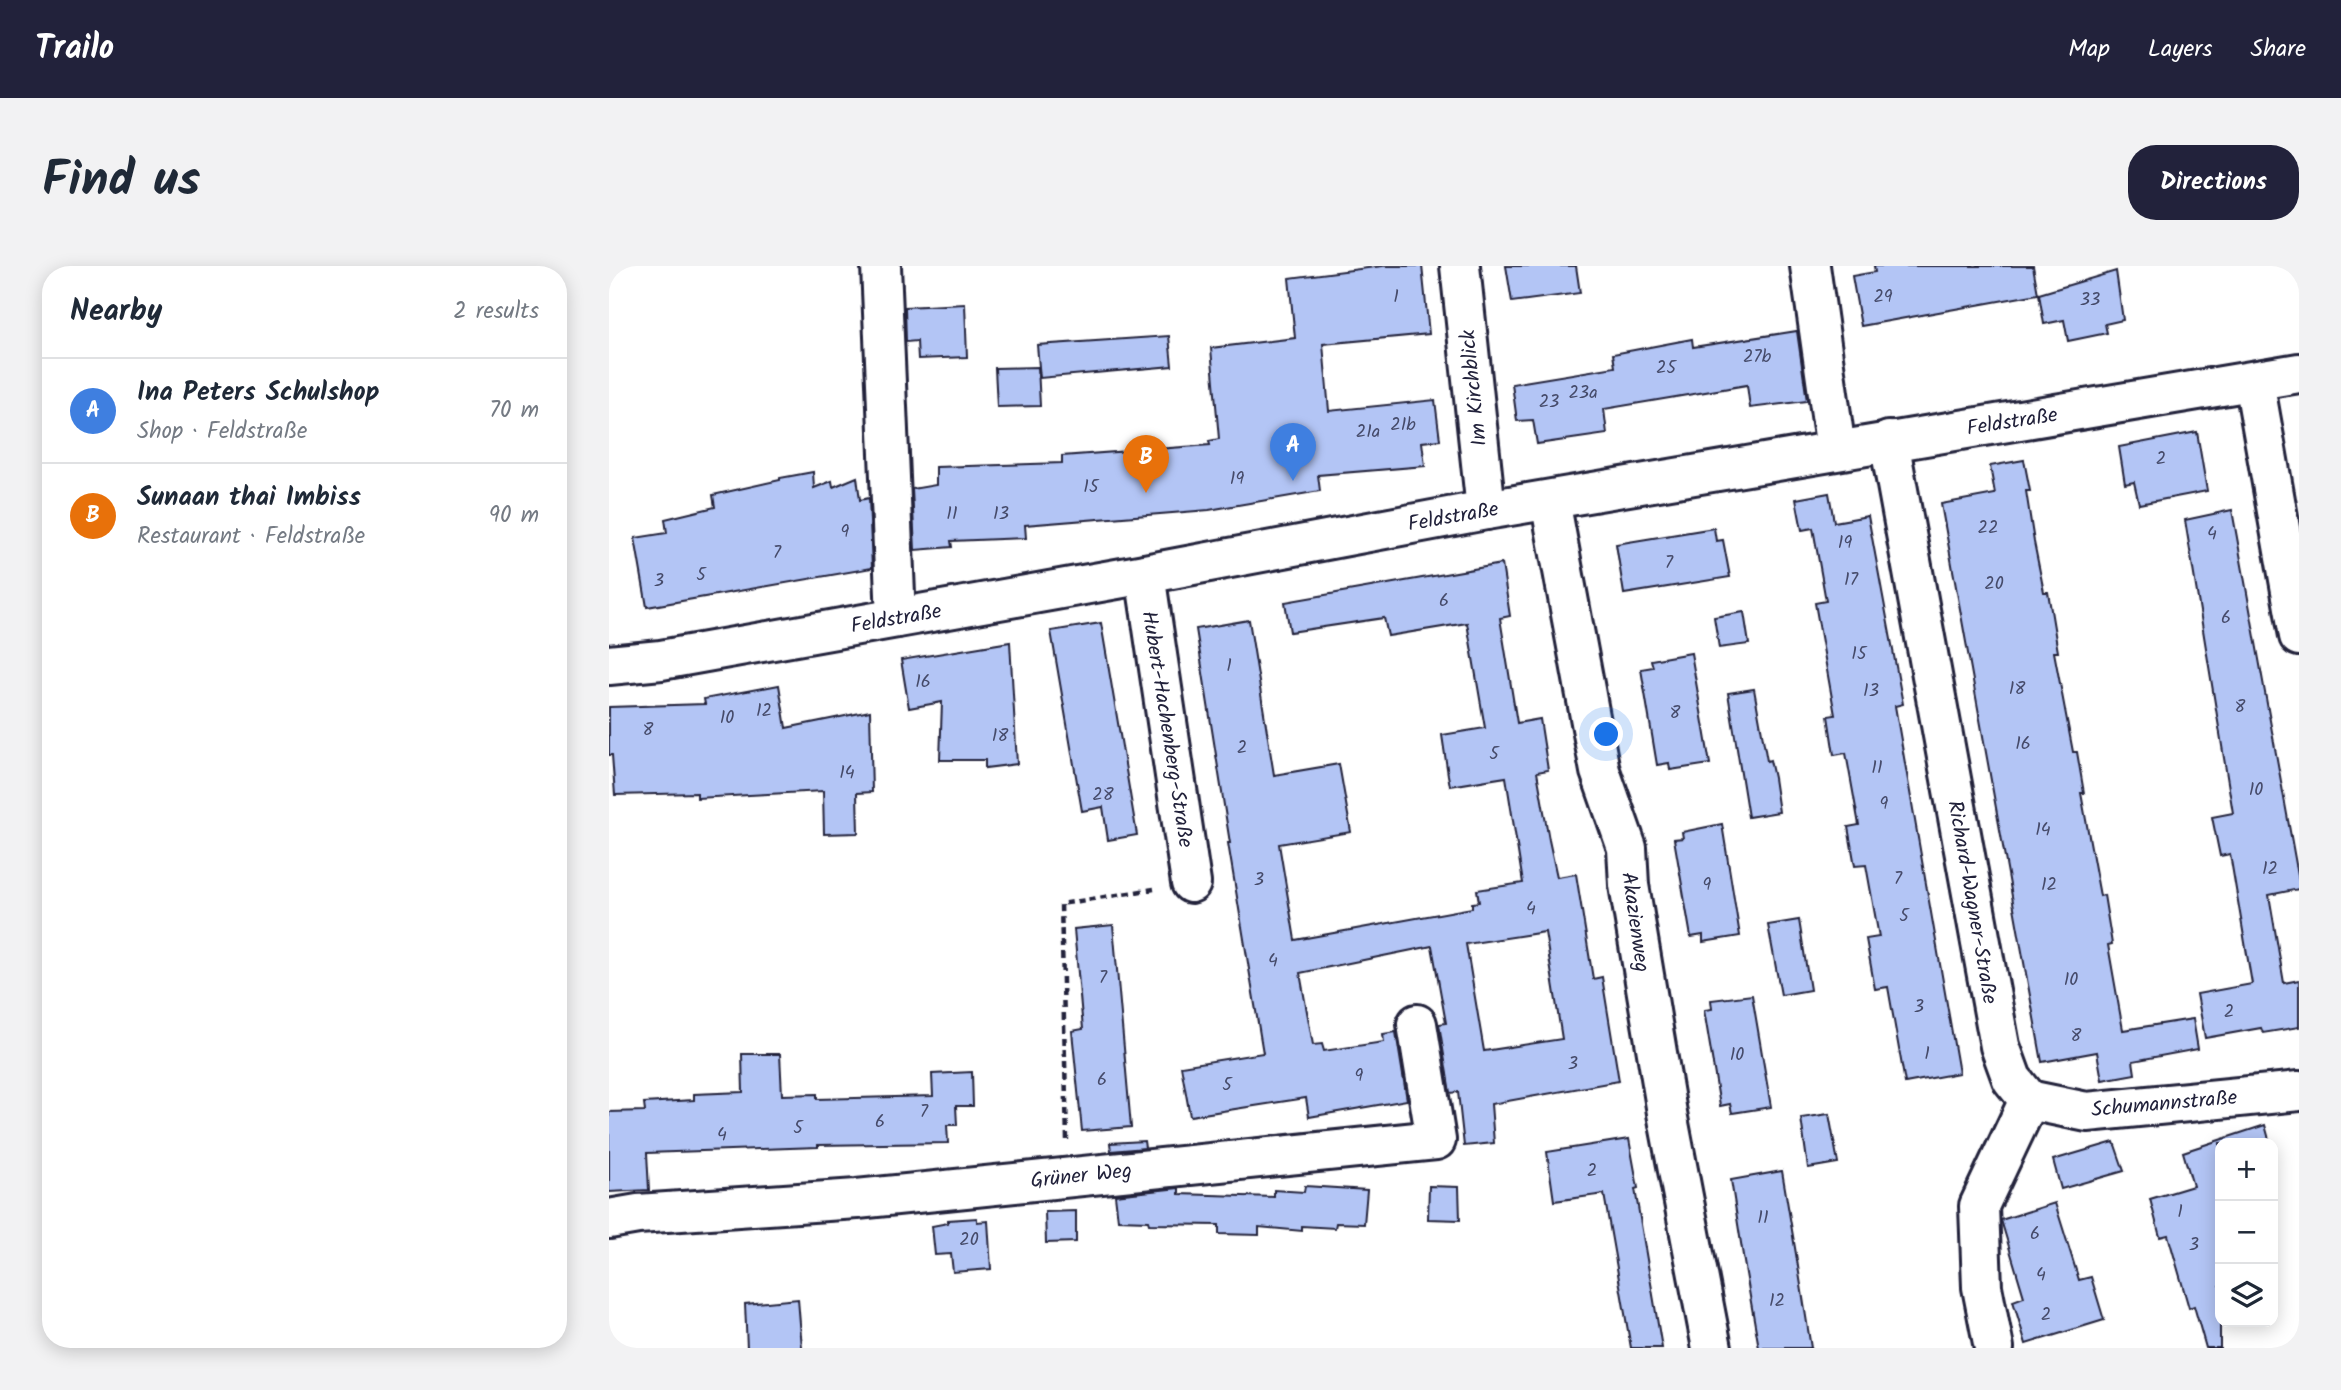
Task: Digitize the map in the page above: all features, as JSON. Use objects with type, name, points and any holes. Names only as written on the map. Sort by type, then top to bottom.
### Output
[{"type":"street","points":[[881,266],[896,618]]},
{"type":"street","name":"Im Kirchblick","points":[[1459,266],[1486,510]]},
{"type":"street","points":[[1810,266],[1836,450]]},
{"type":"street","name":"Feldstraße","points":[[609,665],[661,660],[1486,510],[2299,373]]},
{"type":"street","points":[[2254,381],[2299,636]]},
{"type":"street","name":"Richard-Wagner-Straße","points":[[1889,441],[2000,1046],[2012,1079],[2029,1100]]},
{"type":"street","name":"Akazienweg","points":[[1550,500],[1600,771],[1627,848],[1633,912],[1667,1113],[1712,1348]]},
{"type":"street","name":"Hubert-Hachenberg-Straße","points":[[1145,574],[1191,883]]},
{"type":"street","name":"Grüner Weg","points":[[609,1219],[638,1214],[857,1199],[1436,1140],[1417,1024]]},
{"type":"street","name":"Schumannstraße","points":[[2029,1100],[2087,1112],[2299,1091]]},
{"type":"street","points":[[1994,1348],[1982,1287],[1979,1206],[2029,1100]]},
{"type":"path","points":[[1068,1176],[1061,904],[1191,883]]},
{"type":"building","points":[[1383,266],[1422,266],[1429,334],[1323,344],[1329,411],[1435,400],[1440,440],[1422,442],[1425,466],[1318,475],[1320,491],[1209,510],[1025,525],[1026,538],[951,541],[952,547],[915,550],[912,489],[936,485],[936,467],[1062,463],[1062,456],[1210,445],[1209,441],[1219,439],[1211,348],[1295,338],[1289,278]]},
{"type":"building","points":[[1506,266],[1576,266],[1580,293],[1512,302]]},
{"type":"building","points":[[1874,266],[2033,266],[2038,294],[1861,326],[1852,276],[1875,272]]},
{"type":"building","points":[[2116,271],[2123,320],[2105,324],[2107,333],[2068,341],[2064,320],[2044,324],[2039,294]]},
{"type":"building","points":[[965,304],[967,357],[918,359],[917,341],[906,342],[905,307]]},
{"type":"building","points":[[1797,331],[1807,401],[1750,408],[1747,385],[1604,409],[1607,434],[1537,444],[1533,420],[1517,421],[1512,384],[1615,367],[1613,354],[1692,339],[1693,347]]},
{"type":"building","points":[[1169,336],[1172,366],[1040,378],[1037,345]]},
{"type":"building","points":[[1038,367],[1040,406],[997,407],[995,368]]},
{"type":"building","points":[[2197,432],[2207,491],[2139,504],[2134,482],[2125,484],[2119,447]]},
{"type":"building","points":[[2024,460],[2030,491],[2026,491],[2034,542],[2044,592],[2048,592],[2058,652],[2054,652],[2073,752],[2077,752],[2084,793],[2081,793],[2100,896],[2104,895],[2112,944],[2108,945],[2123,1030],[2193,1019],[2198,1049],[2133,1061],[2135,1074],[2102,1080],[2097,1052],[2042,1062],[1941,504],[1995,494],[1990,466]]},
{"type":"building","points":[[813,472],[814,488],[832,481],[833,487],[857,477],[860,500],[869,498],[872,568],[647,607],[635,538],[667,533],[665,519],[715,507],[713,495]]},
{"type":"building","points":[[1829,493],[1834,522],[1868,516],[1903,704],[1895,706],[1959,1073],[1905,1083],[1888,987],[1875,989],[1866,939],[1879,937],[1866,865],[1855,866],[1848,827],[1859,825],[1846,753],[1834,755],[1828,716],[1835,715],[1815,603],[1826,601],[1813,528],[1802,530],[1796,499]]},
{"type":"building","points":[[2232,510],[2299,881],[2299,889],[2269,895],[2284,983],[2299,980],[2299,1027],[2263,1033],[2261,1028],[2205,1038],[2197,994],[2252,984],[2230,854],[2220,856],[2212,817],[2233,813],[2185,520]]},
{"type":"building","points":[[1714,528],[1716,541],[1723,540],[1730,577],[1624,594],[1616,544]]},
{"type":"building","points":[[1502,564],[1510,616],[1500,618],[1517,723],[1540,719],[1548,770],[1537,772],[1557,877],[1576,874],[1593,979],[1602,977],[1619,1081],[1491,1104],[1494,1143],[1464,1146],[1458,1092],[1450,1093],[1439,1024],[1446,1023],[1432,946],[1300,973],[1313,1045],[1322,1044],[1324,1051],[1384,1042],[1383,1034],[1396,1032],[1407,1100],[1309,1117],[1306,1098],[1190,1116],[1181,1066],[1263,1053],[1196,629],[1249,620],[1274,775],[1339,764],[1351,832],[1279,844],[1295,940],[1472,908],[1472,903],[1479,902],[1477,890],[1523,883],[1506,777],[1450,786],[1442,735],[1485,728],[1467,623],[1388,636],[1384,618],[1290,632],[1285,602]],"holes":[[[1545,932],[1562,1039],[1484,1051],[1466,944]]]},
{"type":"building","points":[[1744,612],[1749,644],[1719,648],[1714,617]]},
{"type":"building","points":[[1101,623],[1137,835],[1108,840],[1103,807],[1082,811],[1051,631]]},
{"type":"building","points":[[1010,642],[1017,764],[985,768],[985,760],[940,760],[942,702],[909,708],[901,660]]},
{"type":"building","points":[[1691,653],[1710,764],[1670,770],[1669,763],[1657,765],[1641,669],[1653,667],[1651,660]]},
{"type":"building","points":[[779,685],[786,728],[870,711],[872,792],[857,793],[858,833],[824,834],[823,791],[697,798],[697,793],[615,795],[612,755],[609,755],[609,707],[705,704],[704,699]]},
{"type":"building","points":[[1754,689],[1779,812],[1748,817],[1728,693]]},
{"type":"building","points":[[1722,824],[1740,936],[1703,942],[1703,935],[1691,937],[1674,839],[1683,838],[1682,832]]},
{"type":"building","points":[[1799,920],[1810,990],[1781,995],[1768,925]]},
{"type":"building","points":[[1113,925],[1131,1127],[1082,1131],[1072,1031],[1083,1029],[1074,929]]},
{"type":"building","points":[[1752,995],[1771,1107],[1732,1113],[1730,1104],[1720,1106],[1704,1010],[1712,1009],[1711,1000]]},
{"type":"building","points":[[742,1054],[780,1054],[782,1095],[817,1094],[817,1099],[933,1096],[932,1074],[972,1072],[973,1106],[956,1106],[957,1125],[947,1125],[948,1143],[818,1145],[647,1153],[649,1190],[609,1192],[609,1112],[645,1111],[644,1103],[694,1100],[694,1094],[743,1092]]},
{"type":"building","points":[[1829,1114],[1838,1163],[1808,1168],[1801,1118]]},
{"type":"building","points":[[2265,1125],[2269,1138],[2226,1138]]},
{"type":"building","points":[[1629,1139],[1662,1348],[1631,1348],[1604,1194],[1554,1201],[1547,1152]]},
{"type":"building","points":[[1144,1141],[1145,1148],[1111,1151],[1110,1143]]},
{"type":"building","points":[[2215,1141],[2215,1327],[2220,1327],[2220,1348],[2206,1348],[2194,1306],[2189,1308],[2168,1235],[2160,1237],[2150,1199],[2193,1186],[2183,1152]]},
{"type":"building","points":[[2114,1142],[2124,1171],[2061,1189],[2053,1160]]},
{"type":"building","points":[[1782,1171],[1811,1348],[1759,1348],[1744,1262],[1731,1180]]},
{"type":"building","points":[[1305,1186],[1367,1190],[1364,1224],[1336,1223],[1335,1228],[1302,1226],[1302,1231],[1259,1227],[1259,1235],[1219,1234],[1219,1225],[1149,1224],[1148,1221],[1118,1220],[1115,1195],[1179,1188],[1179,1194],[1274,1197],[1274,1190],[1304,1192]]},
{"type":"building","points":[[1429,1186],[1459,1187],[1460,1220],[1428,1219]]},
{"type":"building","points":[[2055,1203],[2079,1280],[2091,1277],[2104,1320],[2026,1344],[2013,1301],[2024,1297],[2001,1220]]},
{"type":"building","points":[[1076,1211],[1076,1242],[1046,1243],[1045,1212]]},
{"type":"building","points":[[977,1218],[977,1222],[988,1221],[991,1269],[953,1272],[951,1254],[935,1255],[932,1226],[948,1223],[948,1220]]},
{"type":"building","points":[[798,1299],[802,1348],[747,1348],[745,1304]]},
{"type":"place","name":"Ina Peters Schulshop","points":[[1293,481]]},
{"type":"place","name":"Sunaan thai Imbiss","points":[[1146,493]]}]
